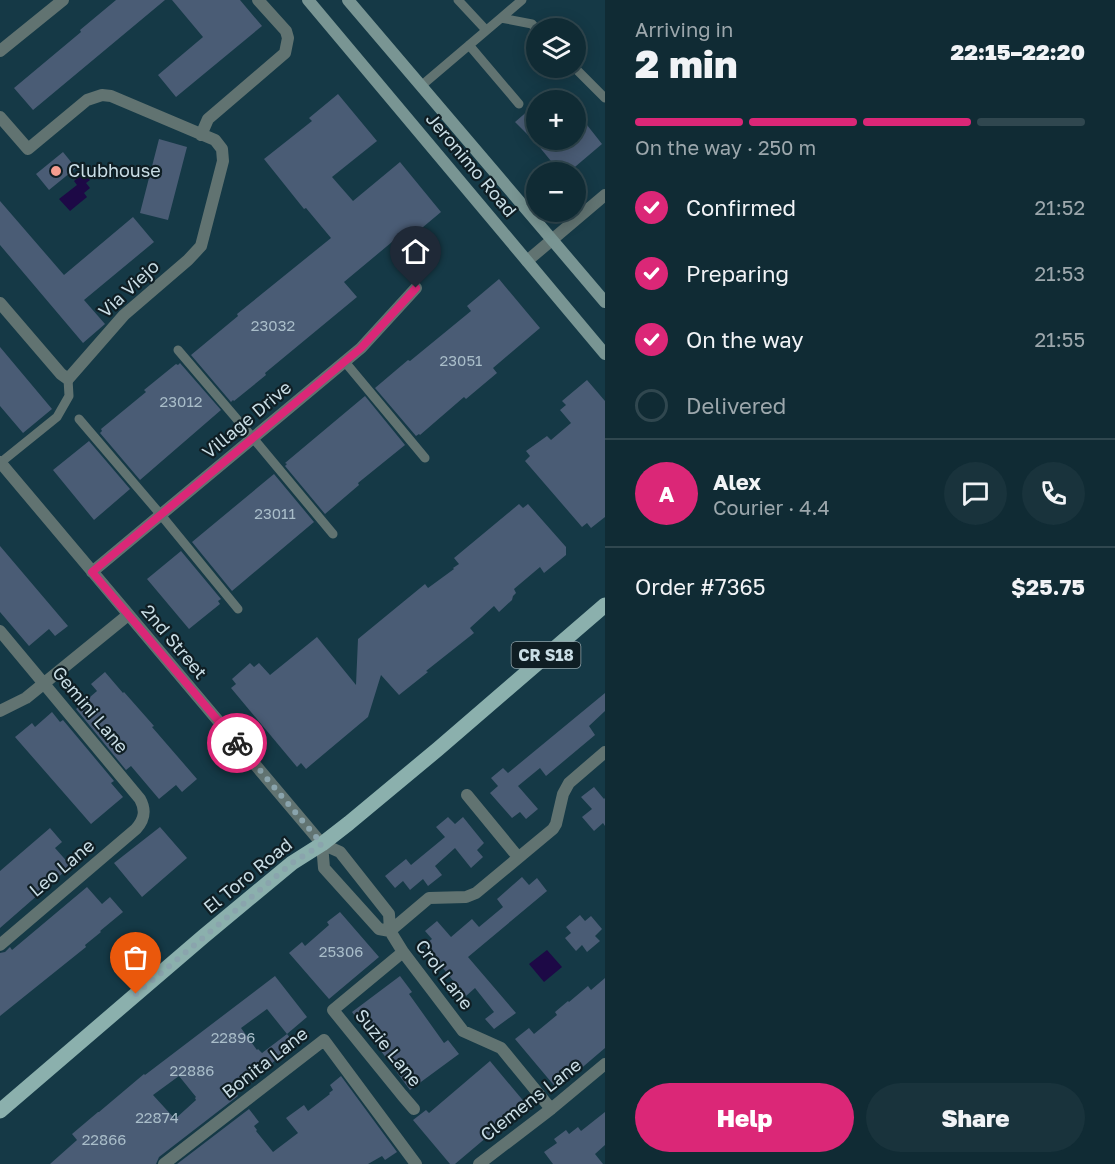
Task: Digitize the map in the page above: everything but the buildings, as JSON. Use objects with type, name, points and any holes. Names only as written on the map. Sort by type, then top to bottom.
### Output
[{"type":"main road","name":"Jeronimo Road","points":[[308,0],[605,354]]},
{"type":"main road","name":"Jeronimo Road","points":[[348,0],[605,302]]},
{"type":"main road","name":"El Toro Road","points":[[0,1111],[292,863],[322,844],[430,756],[605,605]]},
{"type":"street","points":[[0,51],[63,0]]},
{"type":"street","points":[[201,135],[208,119],[285,53],[288,38],[286,31],[258,0]]},
{"type":"street","name":"Via Viejo","points":[[0,117],[28,149],[87,100],[102,95],[111,96],[215,140],[222,149],[223,161],[201,246],[124,315],[68,379]]},
{"type":"street","points":[[527,261],[605,195]]},
{"type":"street","name":"Village Drive","points":[[92,572],[361,348],[416,288]]},
{"type":"street","points":[[0,303],[61,374],[68,379]]},
{"type":"street","name":"2nd Street","points":[[0,463],[322,844]]},
{"type":"street","points":[[0,711],[26,698],[128,615]]},
{"type":"street","name":"Gemini Lane","points":[[0,631],[140,799],[144,806],[144,816]]},
{"type":"street","points":[[390,931],[429,898],[466,897],[476,893],[553,829],[565,788],[605,752]]},
{"type":"street","points":[[467,795],[518,857]]},
{"type":"street","name":"Leo Lane","points":[[0,945],[136,829],[142,823],[144,816]]},
{"type":"street","name":"Crol Lane","points":[[390,931],[379,929],[324,868],[322,844],[340,852],[389,914],[390,931],[403,952],[463,1031],[501,1048],[551,1109]]},
{"type":"street","name":"Suzie Lane","points":[[403,952],[333,1010],[414,1109]]},
{"type":"street","name":"Bonita Lane","points":[[164,1164],[324,1040],[416,1164]]},
{"type":"street","name":"Clemens Lane","points":[[479,1164],[605,1064]]},
{"type":"lane","points":[[458,0],[486,30]]},
{"type":"lane","points":[[421,86],[522,0]]},
{"type":"lane","points":[[501,18],[526,23]]},
{"type":"lane","points":[[469,45],[519,104]]},
{"type":"lane","points":[[585,78],[604,97]]},
{"type":"lane","points":[[178,350],[333,534]]},
{"type":"lane","points":[[345,362],[425,458]]},
{"type":"lane","points":[[0,463],[57,417],[69,396],[68,379]]},
{"type":"lane","points":[[80,419],[238,609]]},
{"type":"shaded area","points":[[84,173],[90,180],[86,183],[90,188],[84,193],[87,197],[70,211],[59,199],[77,185],[74,181]]},
{"type":"shaded area","points":[[547,950],[562,967],[544,982],[529,964]]},
{"type":"way so far","points":[[136,994],[292,863],[322,844],[237,743]]},
{"type":"place","name":"Clubhouse","points":[[56,171]]},
{"type":"route","points":[[237,743],[92,572],[361,348],[416,288]]}]
